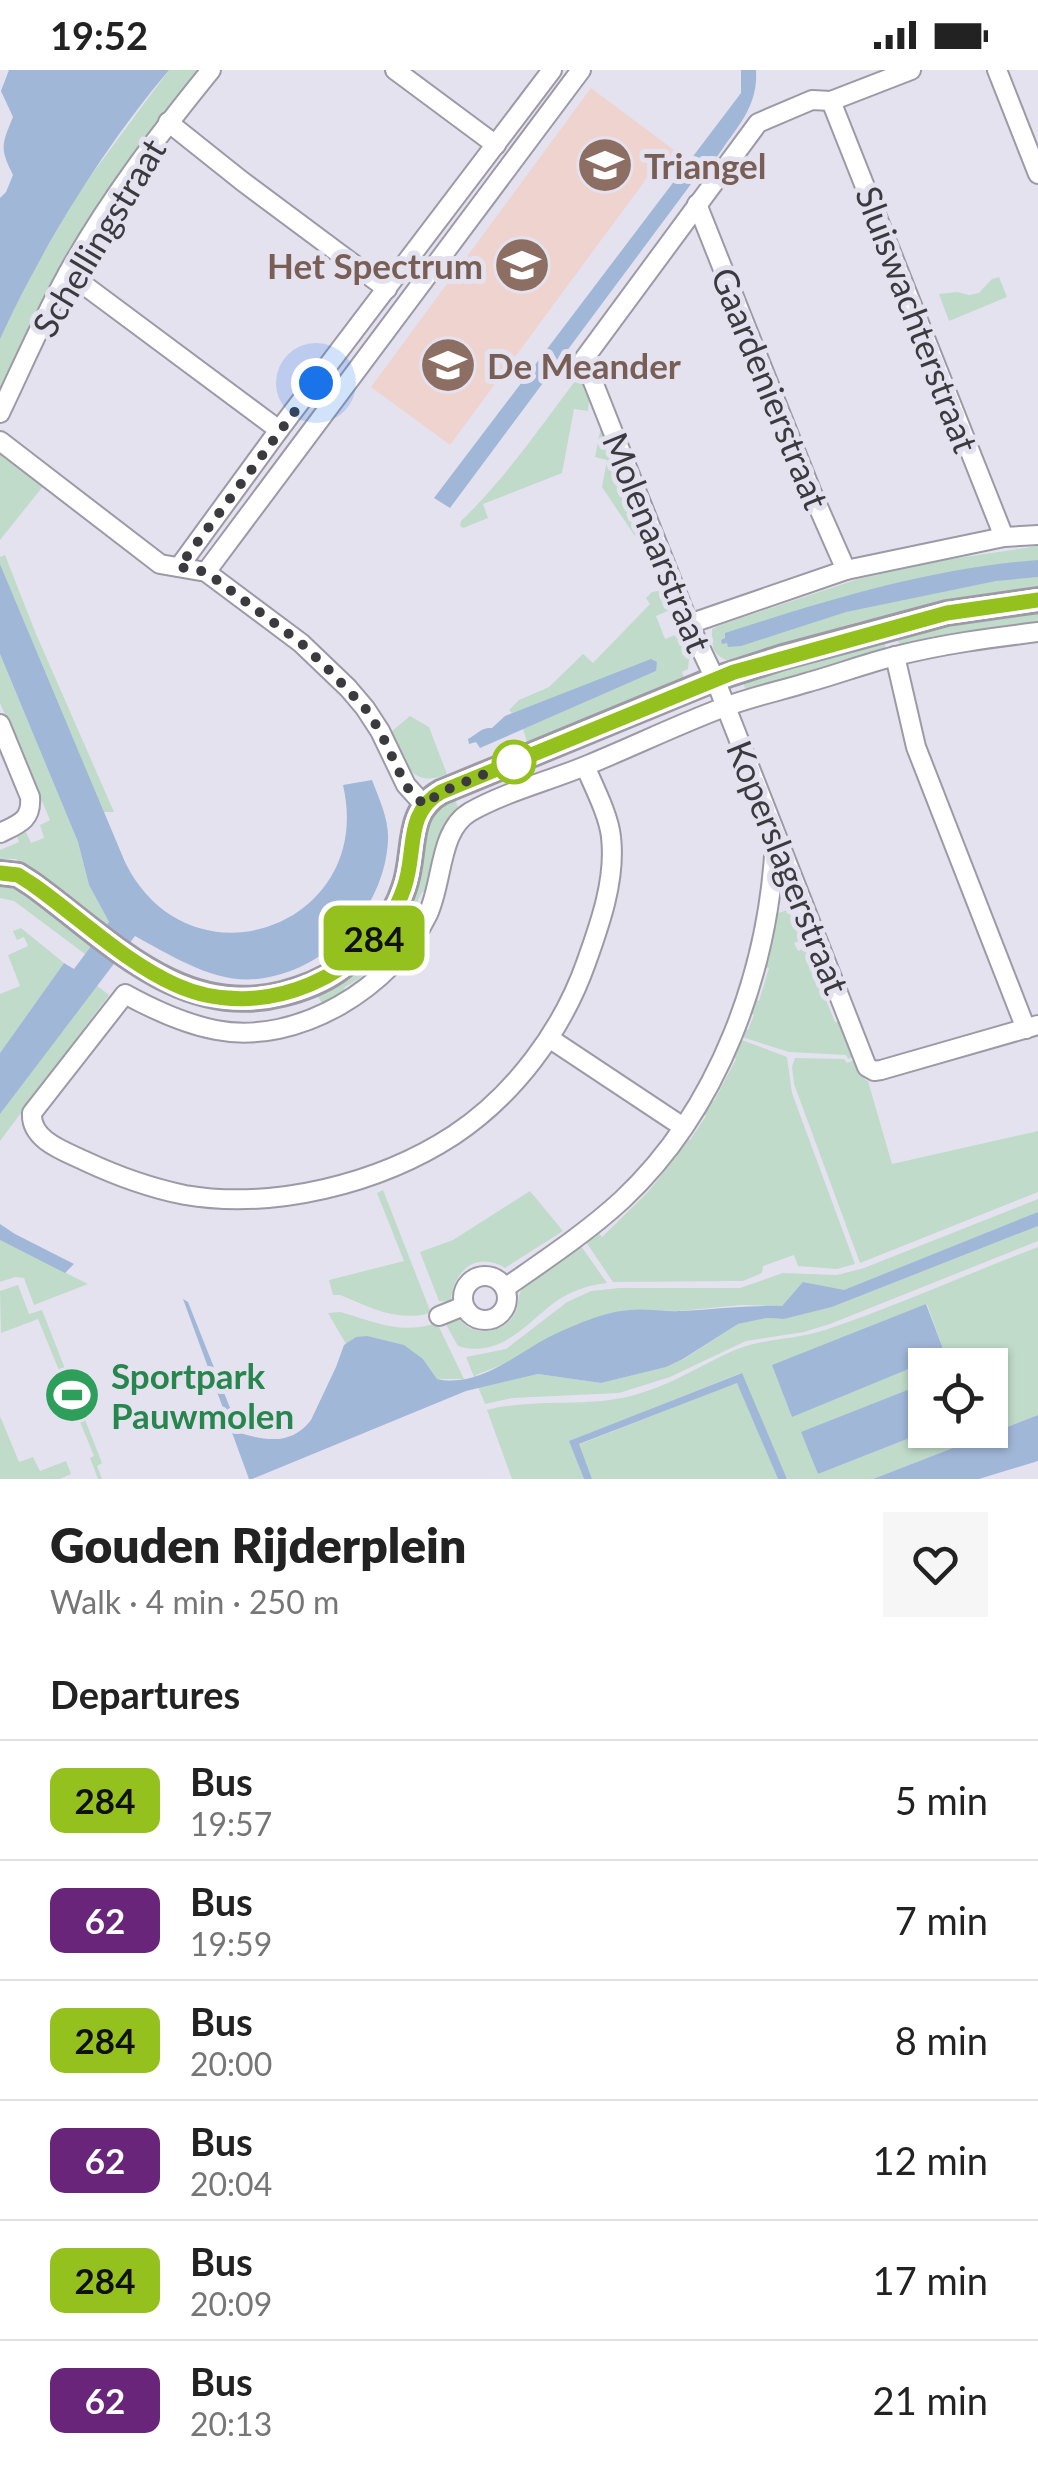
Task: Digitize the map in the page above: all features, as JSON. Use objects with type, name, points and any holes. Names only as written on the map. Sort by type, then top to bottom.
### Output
[{"type":"street","name":"Schellingstraat","points":[[0,413],[68,273],[168,122],[211,70]]},
{"type":"street","points":[[395,70],[496,145]]},
{"type":"street","points":[[179,567],[552,70]]},
{"type":"street","points":[[206,572],[581,70]]},
{"type":"street","points":[[697,204],[758,123],[812,100],[831,101],[911,70]]},
{"type":"street","points":[[997,70],[1038,174]]},
{"type":"street","name":"Sluiswachterstraat","points":[[831,101],[1004,537]]},
{"type":"street","points":[[168,122],[387,290]]},
{"type":"street","name":"Gaardenierstraat","points":[[697,204],[846,570]]},
{"type":"street","name":"Molenaarstraat","points":[[697,204],[584,359],[714,679]]},
{"type":"street","points":[[443,216],[462,230]]},
{"type":"street","points":[[68,273],[279,430]]},
{"type":"street","points":[[334,359],[353,375]]},
{"type":"street","points":[[0,441],[160,564],[206,572],[301,643],[348,688],[380,731],[406,786],[424,805]]},
{"type":"street","points":[[689,624],[846,570],[1004,537],[1038,534]]},
{"type":"street","points":[[0,873],[18,875],[130,958],[180,987],[222,998],[270,996],[327,978],[370,944],[404,890],[415,823],[432,798],[714,679],[947,613],[1038,600]]},
{"type":"street","points":[[585,766],[612,835],[604,905],[576,993],[522,1073],[455,1134],[421,1154],[349,1182],[269,1198],[226,1199],[153,1188],[110,1172],[68,1153],[33,1126],[32,1113],[125,994],[198,1026],[248,1033],[320,1016],[378,979],[418,932],[438,889],[452,828],[468,813],[726,706],[895,656],[1038,632]]},
{"type":"street","points":[[895,656],[916,747],[1032,1027]]},
{"type":"street","name":"Koperslagerstraat","points":[[714,679],[868,1067],[874,1072],[1032,1027]]},
{"type":"street","points":[[0,724],[30,797],[31,810],[16,826],[0,832]]},
{"type":"street","points":[[505,1288],[578,1238],[625,1197],[665,1151],[716,1071],[758,960],[770,906],[776,835]]},
{"type":"street","points":[[770,906],[783,902],[806,909]]},
{"type":"street","points":[[548,1038],[683,1126]]},
{"type":"street","points":[[476,1278],[496,1278],[505,1288],[507,1304],[491,1320],[475,1318],[464,1306],[463,1293],[476,1278]]},
{"type":"street","points":[[439,1316],[464,1306]]},
{"type":"shaded area","points":[[591,88],[682,156],[663,183],[650,174],[450,445],[371,387]]},
{"type":"green space","points":[[169,70],[202,70],[177,101],[0,404],[0,339],[10,317],[81,189]]},
{"type":"green space","points":[[999,277],[1007,297],[949,321],[939,294],[979,293]]},
{"type":"green space","points":[[582,380],[589,390],[588,411],[574,409],[562,473],[483,504],[488,518],[460,526],[575,381]]},
{"type":"green space","points":[[601,426],[618,461],[612,465],[644,543],[641,545],[602,487],[607,460],[595,457]]},
{"type":"green space","points":[[0,453],[44,485],[0,540]]},
{"type":"green space","points":[[1038,546],[1038,591],[858,622],[734,664],[713,648],[712,629],[858,579]]},
{"type":"green space","points":[[5,555],[114,812],[104,812],[0,564],[0,557]]},
{"type":"green space","points":[[658,591],[663,593],[670,610],[656,616],[665,639],[680,633],[689,658],[688,669],[682,672],[684,678],[607,714],[527,742],[523,729],[656,671],[559,696],[512,713],[509,710],[519,700],[549,687],[583,654],[593,663],[650,604],[646,598]]},
{"type":"green space","points":[[1038,610],[1038,623],[900,647],[898,640],[885,643],[886,651],[747,693],[743,683],[868,641]]},
{"type":"green space","points":[[0,654],[78,842],[89,885],[109,922],[106,927],[16,859],[0,859],[0,850],[19,842],[17,836],[26,832],[31,843],[44,838],[40,825],[50,820],[0,703]]},
{"type":"green space","points":[[410,716],[429,727],[447,774],[424,778],[410,770],[391,732]]},
{"type":"green space","points":[[454,798],[459,809],[444,824],[426,893],[422,892],[400,934],[371,969],[345,987],[343,994],[322,1004],[316,992],[414,889],[429,815]]},
{"type":"green space","points":[[0,885],[20,887],[95,942],[85,954],[14,901],[0,898]]},
{"type":"green space","points":[[787,910],[801,918],[810,944],[804,946],[801,940],[794,943],[798,951],[811,946],[806,951],[835,1022],[841,1021],[856,1056],[848,1059],[846,1055],[789,1052],[739,1038],[743,1029],[748,1030],[754,1015],[749,1013],[753,999],[759,1001],[769,968],[762,966],[773,920],[776,914]]},
{"type":"green space","points":[[21,928],[64,963],[0,1053],[0,994],[20,986],[8,955],[28,946],[24,937],[17,940],[13,931]]},
{"type":"green space","points":[[96,985],[109,995],[0,1141],[0,1114]]},
{"type":"green space","points":[[737,1041],[787,1057],[792,1093],[855,1264],[837,1269],[798,1266],[794,1255],[763,1266],[762,1273],[743,1281],[613,1282],[586,1242],[598,1232],[602,1237],[647,1193],[677,1156],[673,1152],[684,1136],[690,1140],[706,1116],[701,1112],[708,1099],[714,1101],[736,1059],[731,1055]]},
{"type":"green space","points":[[795,1058],[844,1059],[847,1063],[857,1059],[868,1081],[892,1164],[1038,1131],[1038,1192],[860,1263],[794,1084]]},
{"type":"green space","points":[[383,1190],[431,1313],[395,1315],[333,1295],[329,1280],[404,1261],[377,1193]]},
{"type":"green space","points":[[530,1191],[563,1231],[505,1268],[494,1263],[475,1263],[461,1273],[451,1302],[439,1301],[420,1252],[453,1240]]},
{"type":"green space","points":[[1038,1199],[1038,1212],[843,1291],[804,1282],[782,1306],[626,1310],[581,1323],[514,1360],[476,1375],[481,1387],[538,1374],[601,1383],[665,1367],[738,1324],[784,1319],[832,1307],[1038,1226],[1038,1241],[830,1324],[746,1341],[670,1377],[619,1393],[512,1398],[485,1404],[466,1357],[506,1349],[567,1302],[591,1291],[740,1288],[783,1273],[837,1275],[864,1268]]},
{"type":"green space","points":[[0,1240],[88,1284],[34,1305],[24,1278],[0,1282]]},
{"type":"green space","points":[[581,1246],[607,1283],[561,1298],[500,1344],[473,1349],[458,1346],[444,1321],[456,1316],[475,1330],[502,1327],[516,1311],[524,1287]]},
{"type":"green space","points":[[1038,1247],[1038,1415],[1008,1427],[1008,1348],[943,1348],[927,1304],[773,1365],[792,1416],[908,1369],[908,1390],[802,1432],[818,1474],[908,1439],[908,1448],[953,1448],[873,1479],[787,1479],[741,1373],[570,1441],[584,1479],[512,1479],[487,1410],[601,1401],[638,1394],[735,1350],[825,1330]]},
{"type":"green space","name":"Sportpark Pauwmolen","points":[[18,1285],[29,1314],[42,1310],[102,1463],[97,1466],[102,1479],[98,1479],[90,1458],[94,1456],[38,1319],[1,1333],[0,1291]]},
{"type":"green space","points":[[340,1312],[399,1327],[437,1323],[464,1379],[437,1379],[423,1359],[356,1337],[346,1344],[328,1313]]},
{"type":"green space","points":[[738,1382],[778,1479],[592,1479],[578,1445]]},
{"type":"green space","name":"Sportpark Pauwmolen","points":[[0,1416],[19,1462],[33,1457],[40,1471],[66,1461],[71,1474],[60,1479],[0,1479]]},
{"type":"water","points":[[9,70],[169,70],[76,199],[0,339],[0,198],[13,175],[4,147],[13,117],[1,91]]},
{"type":"water","points":[[741,70],[756,70],[755,91],[743,119],[719,154],[697,176],[450,508],[434,498],[741,93]]},
{"type":"water","points":[[1038,560],[1038,577],[996,581],[846,612],[741,646],[722,644],[725,633],[880,587],[958,570]]},
{"type":"water","points":[[0,564],[125,862],[154,902],[191,925],[231,933],[270,926],[305,906],[332,875],[346,834],[343,785],[372,780],[385,817],[388,840],[376,890],[347,933],[306,964],[282,974],[241,979],[209,973],[135,936],[0,1114],[0,1053],[64,963],[74,969],[109,922],[89,885],[78,842],[0,654]]},
{"type":"water","points":[[651,659],[657,662],[656,671],[480,748],[476,742],[469,744],[468,739],[492,728],[505,716]]},
{"type":"water","points":[[1038,1212],[1038,1226],[832,1307],[784,1319],[738,1324],[666,1367],[601,1383],[538,1374],[466,1391],[252,1479],[183,1299],[188,1302],[240,1433],[278,1439],[296,1434],[311,1420],[344,1345],[356,1337],[404,1345],[423,1359],[437,1379],[467,1379],[598,1317],[635,1310],[782,1306],[803,1282],[844,1290]]},
{"type":"water","points":[[0,1224],[74,1264],[65,1273],[0,1240]]},
{"type":"water","points":[[926,1304],[943,1348],[908,1348],[908,1369],[792,1417],[772,1365]]},
{"type":"water","points":[[742,1373],[787,1479],[778,1479],[737,1383],[579,1444],[592,1479],[584,1479],[569,1441]]},
{"type":"water","points":[[908,1390],[908,1439],[818,1474],[801,1432]]},
{"type":"water","points":[[1038,1415],[1038,1461],[979,1479],[873,1479],[953,1448],[1008,1448],[1008,1427]]},
{"type":"bus line","name":"284","points":[[0,873],[18,875],[130,958],[180,987],[222,998],[270,996],[298,990],[327,978],[352,960],[391,916],[404,890],[418,813],[441,792],[734,672],[947,613],[1038,600]]},
{"type":"place","name":"Triangel","points":[[605,165]]},
{"type":"place","name":"Het Spectrum","points":[[522,265]]},
{"type":"place","name":"De Meander","points":[[448,365]]},
{"type":"place","name":"Sportpark Pauwmolen","points":[[72,1395]]},
{"type":"route","points":[[316,383],[179,567],[206,572],[301,643],[348,688],[380,731],[406,786],[424,805],[441,792],[514,762]]}]
